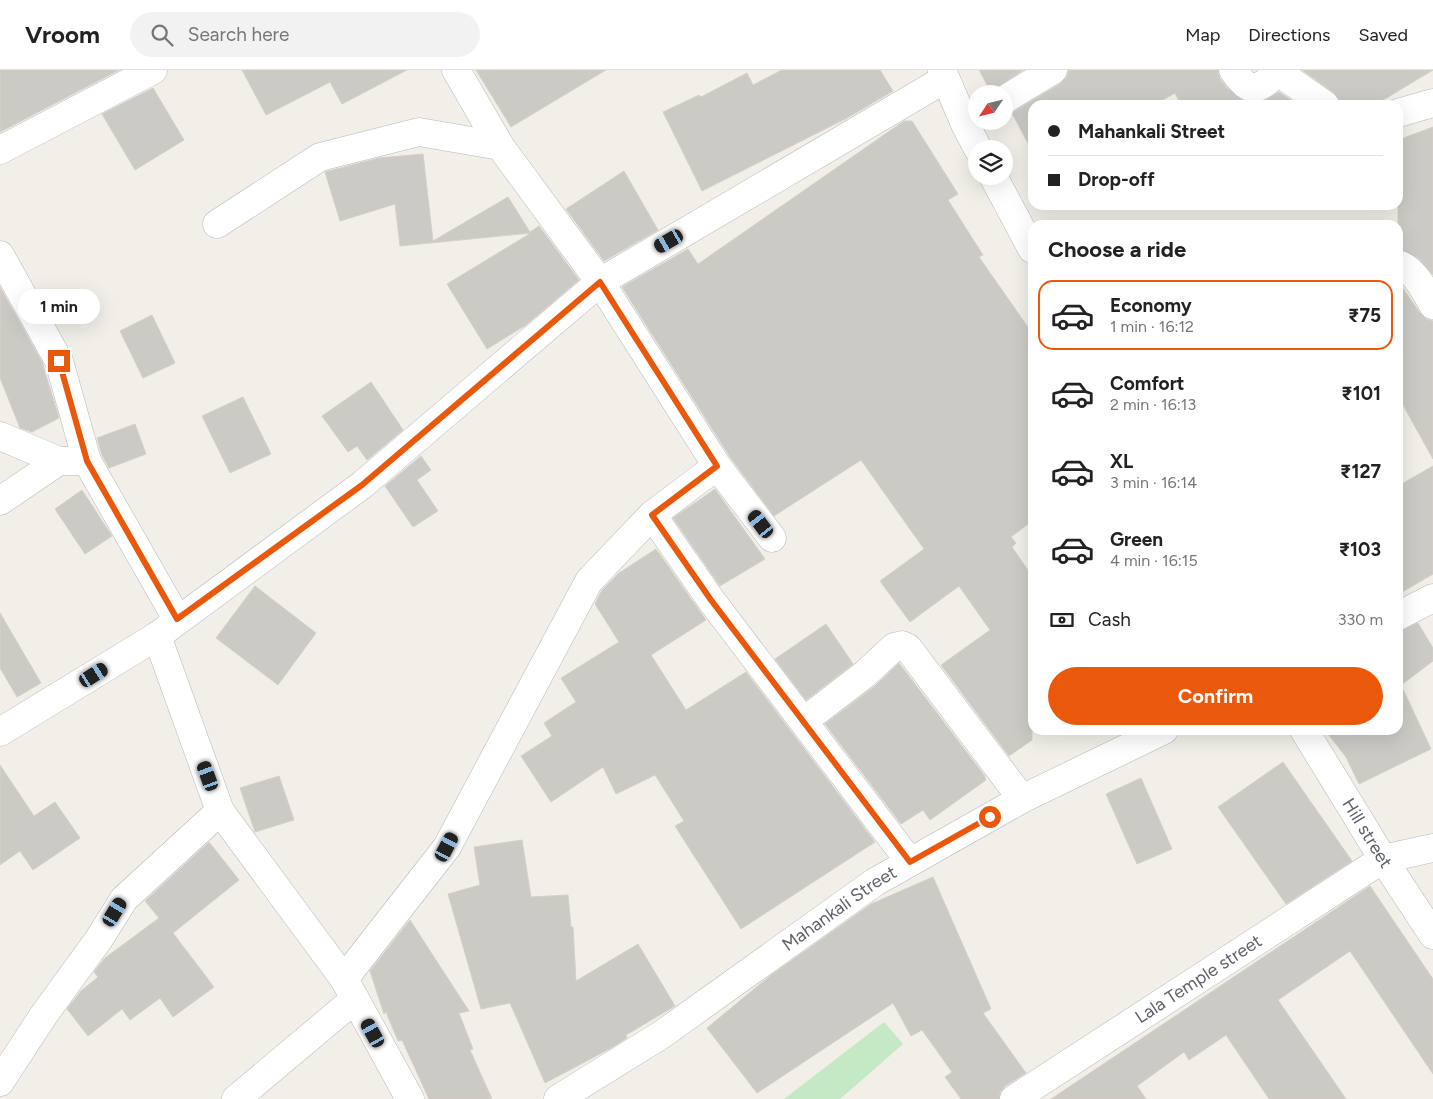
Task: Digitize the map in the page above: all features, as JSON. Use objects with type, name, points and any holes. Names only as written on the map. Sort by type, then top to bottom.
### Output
[{"type":"street","points":[[0,150],[153,70]]},
{"type":"street","points":[[456,70],[500,146],[600,282],[717,466],[772,538]]},
{"type":"street","points":[[1013,94],[1053,70]]},
{"type":"street","points":[[1233,70],[1242,83],[1251,88],[1260,88],[1279,71],[1318,100]]},
{"type":"street","points":[[0,732],[157,636],[177,619],[362,485],[600,282],[944,74],[968,116]]},
{"type":"street","points":[[1403,112],[1433,103]]},
{"type":"street","points":[[217,224],[320,157],[419,132],[500,146]]},
{"type":"street","points":[[998,185],[1028,242]]},
{"type":"street","points":[[0,255],[59,361],[87,461],[177,619]]},
{"type":"street","points":[[1403,265],[1412,274],[1433,305]]},
{"type":"street","points":[[0,436],[59,461],[87,461]]},
{"type":"street","points":[[0,502],[59,461]]},
{"type":"street","points":[[236,1099],[349,989],[447,847],[589,581],[652,515],[717,466]]},
{"type":"street","points":[[652,515],[711,600],[910,862]]},
{"type":"street","points":[[1403,613],[1433,598]]},
{"type":"street","points":[[157,636],[220,812],[349,989],[410,1099]]},
{"type":"street","points":[[804,721],[865,674],[894,648],[902,646],[908,648],[1022,799]]},
{"type":"street","name":"Mahankali Street","points":[[558,1099],[661,1036],[875,882],[1022,799],[1154,735]]},
{"type":"street","name":"Hill street","points":[[1307,735],[1383,859],[1433,935]]},
{"type":"street","points":[[0,1082],[43,1016],[99,939],[124,899],[220,812]]},
{"type":"street","points":[[1383,859],[1433,848]]},
{"type":"street","name":"Lala Temple street","points":[[1014,1099],[1383,859]]},
{"type":"green space","points":[[884,1022],[903,1044],[840,1099],[784,1099]]},
{"type":"building","points":[[0,70],[119,70],[0,132]]},
{"type":"building","points":[[242,70],[407,70],[342,104],[330,82],[266,115]]},
{"type":"building","points":[[476,70],[606,70],[511,127]]},
{"type":"building","points":[[782,70],[880,70],[893,91],[847,118],[702,191],[663,112],[699,95],[701,97],[747,73],[753,85]]},
{"type":"building","points":[[979,70],[1023,70],[1001,85],[987,85]]},
{"type":"building","points":[[1069,70],[1218,70],[1220,79],[1227,88],[1243,100],[1178,100],[1175,93],[1163,100],[1033,100],[1066,78]]},
{"type":"building","points":[[1302,70],[1433,70],[1383,100],[1338,100],[1334,93]]},
{"type":"building","points":[[153,88],[184,140],[135,170],[102,114]]},
{"type":"building","points":[[1279,92],[1291,100],[1265,100]]},
{"type":"building","points":[[1028,103],[1028,143],[1013,112]]},
{"type":"building","points":[[904,121],[912,121],[958,194],[948,200],[983,255],[979,257],[1028,327],[1028,524],[1011,537],[1016,543],[1012,547],[1028,570],[1028,735],[1032,735],[1032,740],[1009,756],[941,665],[990,630],[959,586],[910,622],[880,581],[924,549],[861,460],[774,516],[730,457],[622,287],[688,249],[698,264]]},
{"type":"building","points":[[1433,127],[1433,275],[1418,258],[1403,251],[1403,220],[1398,220],[1398,210],[1403,210],[1403,138]]},
{"type":"building","points":[[423,154],[433,241],[508,197],[530,232],[539,226],[579,280],[526,325],[487,349],[447,284],[531,233],[400,246],[395,204],[340,221],[325,172],[379,158]]},
{"type":"building","points":[[624,171],[658,230],[604,261],[566,209]]},
{"type":"building","points":[[0,287],[42,362],[59,418],[32,432],[20,428],[0,378]]},
{"type":"building","points":[[1403,288],[1420,313],[1426,319],[1433,321],[1433,459],[1403,405]]},
{"type":"building","points":[[152,315],[175,363],[143,378],[120,331]]},
{"type":"building","points":[[371,382],[403,430],[367,460],[357,446],[348,452],[322,416]]},
{"type":"building","points":[[243,397],[271,454],[230,473],[202,416]]},
{"type":"building","points":[[135,424],[146,454],[109,468],[102,455],[97,438]]},
{"type":"building","points":[[421,456],[431,470],[417,480],[438,511],[413,527],[385,486]]},
{"type":"building","points":[[1433,466],[1433,574],[1403,592],[1403,483]]},
{"type":"building","points":[[715,489],[765,559],[720,586],[673,518]]},
{"type":"building","points":[[82,490],[112,536],[85,554],[55,509]]},
{"type":"building","points":[[656,549],[706,620],[651,655],[686,710],[746,672],[875,842],[741,929],[675,826],[684,821],[655,775],[616,794],[603,767],[551,802],[521,756],[552,736],[544,723],[576,702],[561,678],[619,642],[595,604],[602,590],[619,573]]},
{"type":"building","points":[[255,586],[316,633],[278,685],[216,638]]},
{"type":"building","points":[[0,613],[41,683],[17,697],[0,668]]},
{"type":"building","points":[[1418,623],[1433,648],[1433,661],[1403,684],[1403,630]]},
{"type":"building","points":[[826,624],[853,664],[806,700],[775,659]]},
{"type":"building","points":[[899,663],[986,780],[930,820],[923,810],[901,824],[825,724],[875,686]]},
{"type":"building","points":[[1403,689],[1431,749],[1359,784],[1346,757],[1329,735],[1403,735]]},
{"type":"building","points":[[1283,762],[1352,861],[1286,904],[1218,807]]},
{"type":"building","points":[[0,765],[34,816],[55,802],[80,838],[33,870],[20,851],[0,865]]},
{"type":"building","points":[[279,776],[294,820],[255,832],[240,788]]},
{"type":"building","points":[[1141,778],[1172,849],[1137,864],[1106,794]]},
{"type":"building","points":[[522,840],[531,897],[568,895],[571,927],[573,927],[576,981],[638,944],[675,1006],[626,1035],[627,1038],[613,1047],[545,1083],[510,1003],[481,1009],[448,894],[480,885],[474,847]]},
{"type":"building","points":[[209,842],[239,880],[173,933],[214,987],[173,1017],[160,998],[130,1020],[122,1009],[88,1036],[67,1009],[81,991],[98,977],[94,972],[105,958],[159,918],[145,901]]},
{"type":"building","points":[[933,877],[991,1009],[983,1013],[1026,1073],[1005,1086],[1000,1092],[999,1099],[961,1099],[945,1077],[952,1072],[922,1030],[911,1036],[893,1003],[757,1093],[707,1028],[771,975],[871,904]]},
{"type":"building","points":[[1370,886],[1433,979],[1433,1074],[1350,951],[1278,1000],[1346,1099],[1269,1099],[1226,1035],[1189,1060],[1184,1052],[1137,1086],[1146,1099],[1051,1099]]},
{"type":"building","points":[[410,920],[469,1011],[459,1013],[473,1049],[470,1050],[492,1099],[429,1099],[402,1040],[398,1041],[386,1012],[384,1014],[370,971]]},
{"type":"route","points":[[59,361],[87,461],[177,619],[362,485],[600,282],[717,466],[652,515],[711,600],[910,862],[990,817]]}]
